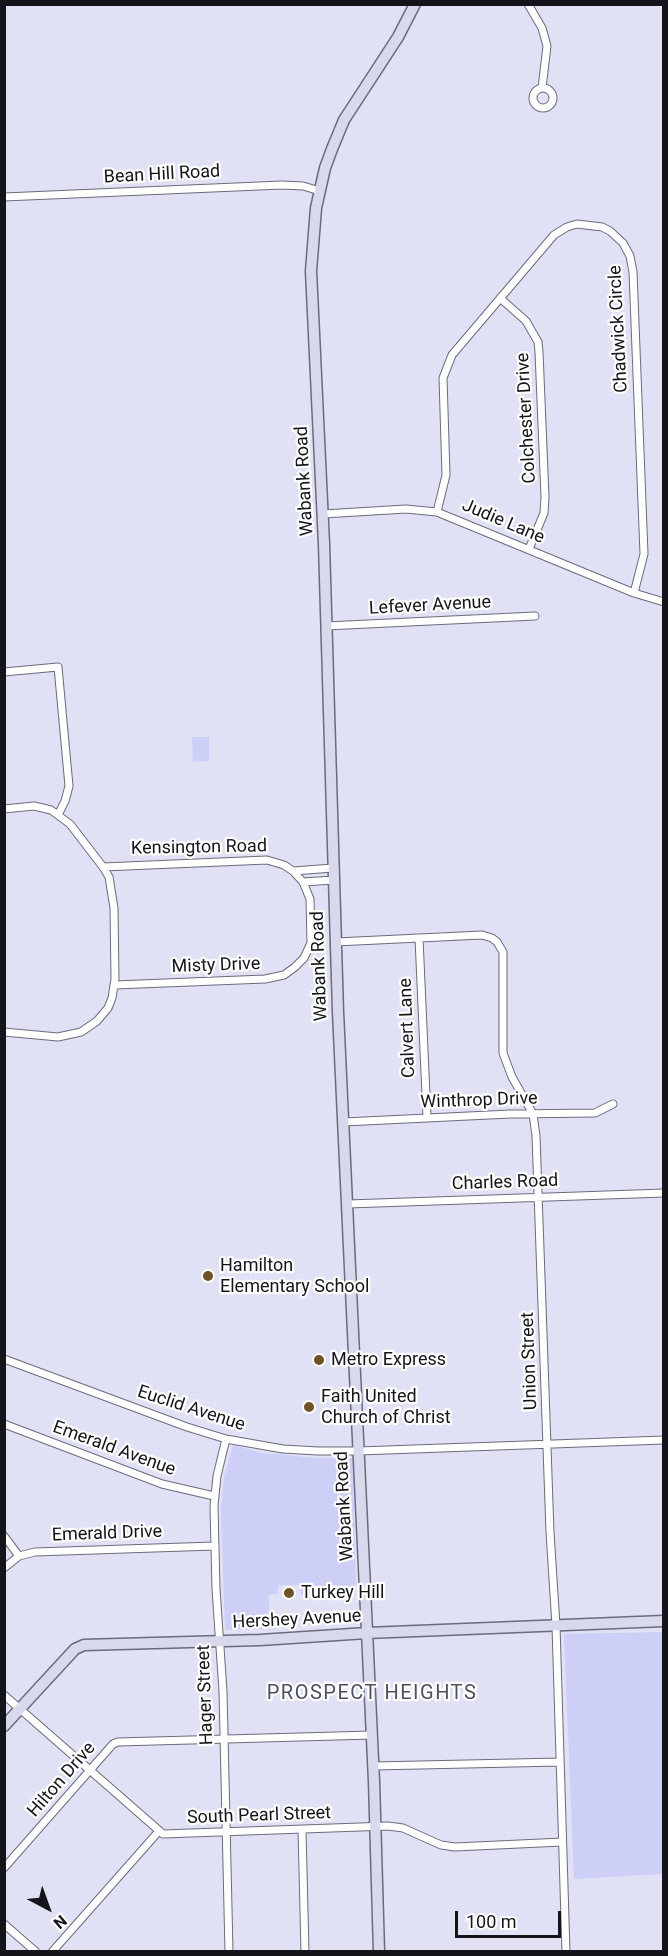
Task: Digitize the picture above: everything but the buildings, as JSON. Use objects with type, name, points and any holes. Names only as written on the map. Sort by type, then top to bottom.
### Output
[{"type":"street","name":"Wabank Road","points":[[379,1952],[372,1735],[333,868],[323,514],[311,271],[316,208],[325,168],[344,120],[398,37],[415,4]]},
{"type":"street","points":[[528,4],[542,28],[546,46],[542,88]]},
{"type":"street","name":"Bean Hill Road","points":[[4,197],[282,185],[303,186],[320,191]]},
{"type":"street","name":"Chadwick Circle","points":[[437,512],[446,475],[444,372],[452,355],[546,242],[567,227],[587,224],[602,227],[617,236],[630,256],[633,272],[644,554],[634,593]]},
{"type":"street","name":"Colchester Drive","points":[[500,298],[526,321],[538,342],[545,504],[544,513],[529,549]]},
{"type":"street","name":"Judie Lane","points":[[323,514],[406,509],[437,512],[634,593],[663,602]]},
{"type":"street","name":"Lefever Avenue","points":[[326,626],[535,616]]},
{"type":"street","points":[[4,672],[58,667],[69,786],[58,815]]},
{"type":"street","points":[[4,809],[40,806],[70,824],[109,877],[114,908],[114,985],[112,998],[102,1016],[81,1032],[60,1037],[4,1032]]},
{"type":"street","name":"Kensington Road","points":[[103,867],[267,860],[284,865],[303,882]]},
{"type":"street","name":"Kensington Road","points":[[293,871],[333,868]]},
{"type":"street","points":[[303,882],[334,880]]},
{"type":"street","name":"Misty Drive","points":[[114,985],[265,979],[284,975],[296,968],[311,943],[310,899],[303,882]]},
{"type":"street","name":"Union Street","points":[[336,942],[482,935],[492,938],[501,946],[504,957],[503,1053],[512,1077],[533,1114],[536,1136],[556,1626],[566,1952]]},
{"type":"street","name":"Calvert Lane","points":[[419,938],[427,1118]]},
{"type":"street","name":"Winthrop Drive","points":[[344,1122],[596,1113],[613,1104]]},
{"type":"street","name":"Charles Road","points":[[348,1204],[663,1193]]},
{"type":"street","name":"Euclid Avenue","points":[[4,1359],[187,1427],[226,1438],[283,1449],[359,1451],[663,1440]]},
{"type":"street","name":"Emerald Avenue","points":[[4,1424],[162,1484],[196,1494],[214,1496]]},
{"type":"street","name":"Hager Street","points":[[226,1438],[214,1496],[214,1546],[223,1739],[229,1952]]},
{"type":"street","points":[[4,1536],[19,1556],[4,1568]]},
{"type":"street","name":"Emerald Drive","points":[[19,1556],[35,1552],[214,1546]]},
{"type":"street","name":"Hershey Avenue","points":[[4,1726],[79,1646],[663,1621]]},
{"type":"street","points":[[4,1695],[159,1831],[52,1952]]},
{"type":"street","name":"Hilton Drive","points":[[4,1868],[113,1744],[118,1742],[372,1735]]},
{"type":"street","points":[[373,1766],[560,1762]]},
{"type":"street","name":"South Pearl Street","points":[[159,1831],[163,1834],[375,1826],[397,1827],[430,1841],[455,1847],[562,1842]]},
{"type":"street","points":[[302,1830],[306,1952]]},
{"type":"street","points":[[4,1924],[36,1952]]},
{"type":"shaded area","points":[[192,737],[209,737],[209,761],[193,762]]},
{"type":"shaded area","points":[[233,1445],[262,1453],[314,1458],[353,1458],[356,1592],[301,1595],[300,1585],[278,1585],[278,1594],[269,1595],[270,1629],[225,1630],[221,1511],[224,1477]]},
{"type":"shaded area","points":[[663,1632],[663,1874],[574,1879],[564,1634]]},
{"type":"place","name":"Hamilton Elementary School","points":[[208,1276]]},
{"type":"place","name":"Metro Express","points":[[319,1360]]},
{"type":"place","name":"Faith United Church of Christ","points":[[309,1407]]},
{"type":"place","name":"Turkey Hill","points":[[289,1593]]},
{"type":"district","name":"PROSPECT HEIGHTS","points":[[372,1694]]}]
